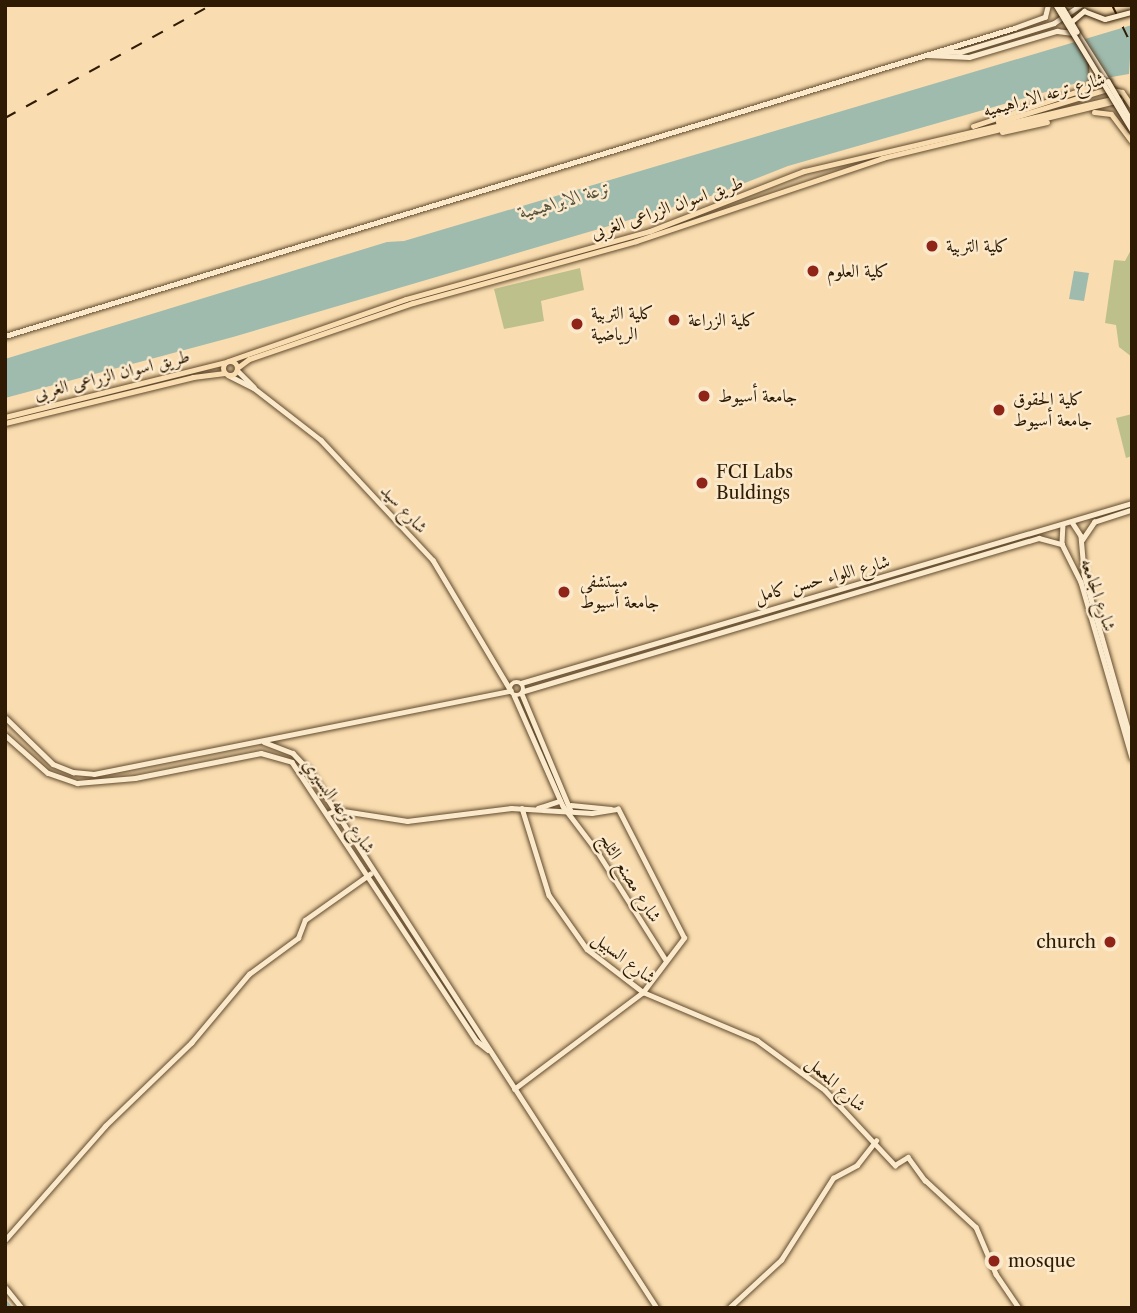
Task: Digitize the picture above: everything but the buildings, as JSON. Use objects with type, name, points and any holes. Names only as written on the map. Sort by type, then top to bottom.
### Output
[{"type":"main road","points":[[959,131],[1088,87],[1091,63]]},
{"type":"main road","name":"شارع ترعه الابراهيميه","points":[[976,128],[1103,90],[1119,96]]},
{"type":"main road","points":[[1119,96],[1132,107]]},
{"type":"main road","name":"طريق اسوان الزراعى الغربى","points":[[5,417],[227,362],[405,299],[650,231],[811,169],[959,131],[1119,96]]},
{"type":"main road","name":"طريق اسوان الزراعى الغربى","points":[[5,423],[193,377],[226,374],[249,359],[405,305],[609,250],[817,179],[1119,96]]},
{"type":"main road","name":"شارع ترعه الابراهيميه","points":[[978,135],[1109,112],[1119,123]]},
{"type":"main road","points":[[1119,123],[1131,123]]},
{"type":"main road","points":[[1119,123],[1132,142]]},
{"type":"main road","points":[[811,169],[805,178],[817,179]]},
{"type":"main road","points":[[782,180],[797,179],[790,189]]},
{"type":"main road","points":[[227,362],[237,369]]},
{"type":"main road","points":[[226,374],[227,362]]},
{"type":"street","points":[[5,336],[1041,19],[1048,5]]},
{"type":"street","points":[[1056,5],[1131,123]]},
{"type":"street","points":[[1061,5],[1131,123]]},
{"type":"street","points":[[940,51],[960,52],[1054,23],[1081,5]]},
{"type":"street","points":[[1071,22],[1084,11],[1105,19],[1132,12]]},
{"type":"street","points":[[926,55],[959,58],[1057,31],[1073,33]]},
{"type":"street","name":"شارع سيد","points":[[237,369],[254,388],[321,440],[433,560],[503,675],[560,801],[570,811]]},
{"type":"street","name":"شارع سيد","points":[[226,374],[254,388]]},
{"type":"street","name":"شارع اللواء حسن كامل","points":[[5,717],[53,764],[84,774],[264,742],[523,692],[805,598],[920,567],[1132,503]]},
{"type":"street","points":[[1082,541],[1086,528],[1094,522],[1132,510]]},
{"type":"street","name":"شارع الجامعه","points":[[1072,522],[1082,541],[1080,568],[1132,758]]},
{"type":"street","name":"شارع الجامعه","points":[[1063,524],[1062,544],[1080,568],[1132,742]]},
{"type":"street","name":"شارع اللواء حسن كامل","points":[[519,682],[740,620],[808,606],[922,575],[1040,538],[1062,544]]},
{"type":"street","points":[[1070,556],[1079,557],[1083,552]]},
{"type":"street","points":[[920,567],[922,575]]},
{"type":"street","points":[[805,598],[808,606]]},
{"type":"street","points":[[658,642],[661,648]]},
{"type":"street","points":[[503,675],[519,682],[558,786],[571,805],[570,811]]},
{"type":"street","points":[[512,692],[519,682]]},
{"type":"street","name":"شارع ترعه البسيري","points":[[5,735],[39,767],[77,783],[135,778],[255,754],[277,755],[299,768],[477,1041],[488,1049]]},
{"type":"street","name":"شارع ترعه البسيري","points":[[264,742],[299,758],[337,810],[483,1033],[488,1049],[657,1308]]},
{"type":"street","points":[[530,809],[560,801]]},
{"type":"street","points":[[571,805],[618,809]]},
{"type":"street","points":[[329,813],[337,810],[407,821],[522,808],[570,811],[618,809]]},
{"type":"street","name":"شارع السبيل","points":[[522,808],[541,874],[560,914],[594,956],[643,992],[749,1036]]},
{"type":"street","points":[[514,1089],[643,992],[684,936],[618,809]]},
{"type":"street","name":"شارع مصنع الثلج","points":[[570,811],[666,960]]},
{"type":"street","points":[[5,1240],[105,1126],[191,1043],[249,974],[298,938],[304,920],[370,874]]},
{"type":"street","points":[[386,898],[393,895]]},
{"type":"street","name":"شارع المعمل","points":[[749,1036],[820,1085],[876,1141],[895,1165],[908,1157],[925,1180],[976,1227],[996,1275],[1019,1308]]},
{"type":"street","points":[[729,1308],[781,1260],[833,1178],[858,1165],[876,1141]]},
{"type":"street","points":[[5,1287],[22,1308]]},
{"type":"green space","points":[[1132,248],[1132,357],[1119,347],[1116,325],[1105,323],[1114,260],[1125,261]]},
{"type":"green space","points":[[580,268],[584,290],[541,301],[544,321],[504,329],[494,289]]},
{"type":"green space","points":[[1132,414],[1132,456],[1126,458],[1116,418]]},
{"type":"water","name":"ترعة الابراهيمية","points":[[1132,25],[1129,74],[1077,83],[788,166],[714,195],[233,337],[5,398],[5,359],[387,242],[404,241]]},
{"type":"water","points":[[1074,271],[1089,273],[1084,301],[1069,299]]},
{"type":"waterway","points":[[5,1302],[10,1308]]},
{"type":"tunnel","points":[[1120,100],[1132,95]]},
{"type":"railway","points":[[5,118],[211,5]]},
{"type":"railway","points":[[1112,5],[1132,46]]},
{"type":"place","name":"كلية التربية","points":[[932,246]]},
{"type":"place","name":"كلية العلوم","points":[[813,271]]},
{"type":"place","name":"كلية الزراعة","points":[[674,320]]},
{"type":"place","name":"كلية التربية الرياضية","points":[[577,324]]},
{"type":"place","name":"جامعة أسيوط","points":[[704,396]]},
{"type":"place","name":"كلية الحقوق جامعة أسيوط","points":[[999,410]]},
{"type":"place","name":"FCI Labs Buldings","points":[[702,483]]},
{"type":"place","name":"مستشفی جامعة أسيوط","points":[[564,592]]},
{"type":"place","name":"church","points":[[1110,942]]},
{"type":"place","name":"mosque","points":[[994,1261]]}]
